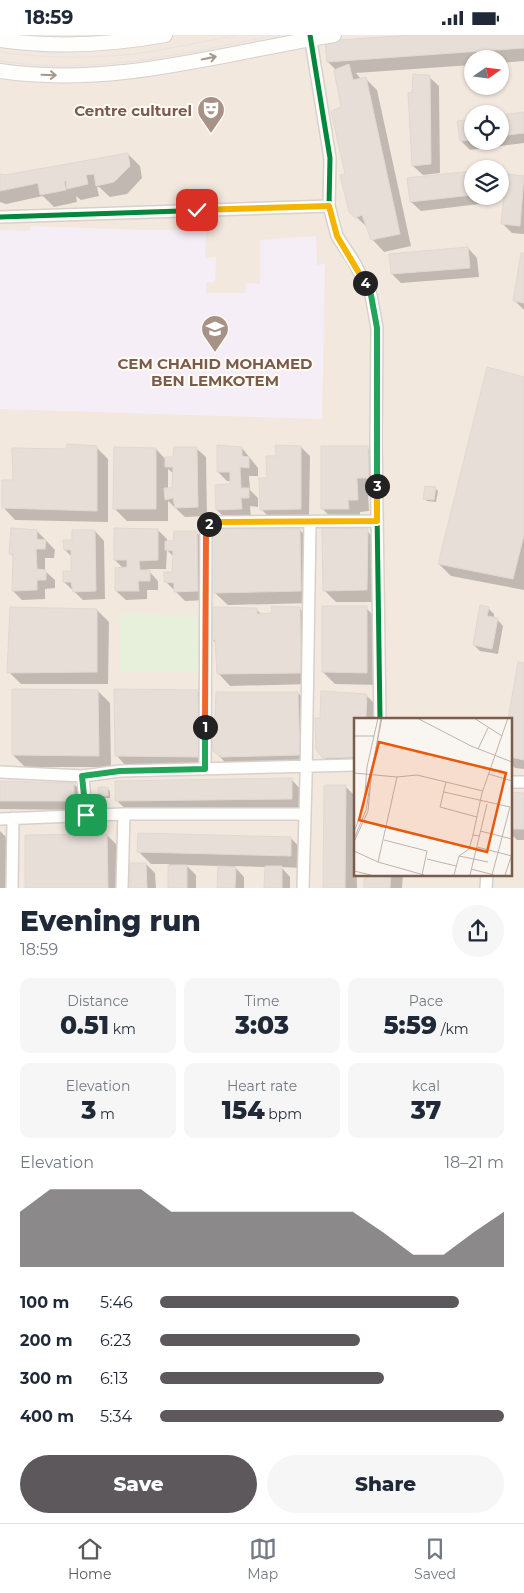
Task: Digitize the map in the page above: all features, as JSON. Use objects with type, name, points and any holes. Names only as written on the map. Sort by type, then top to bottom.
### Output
[{"type":"street","points":[[0,40],[52,45],[95,45],[165,35]]},
{"type":"street","points":[[0,71],[34,75],[74,76],[129,73],[310,37],[334,35]]},
{"type":"street","points":[[310,37],[330,158],[329,206],[337,236],[364,279],[371,295],[377,328],[380,718]]},
{"type":"street","points":[[0,217],[329,206]]},
{"type":"street","points":[[205,769],[206,530],[208,525],[217,522],[377,521]]},
{"type":"street","points":[[303,888],[310,522]]},
{"type":"street","points":[[0,772],[82,776],[120,771],[354,765]]},
{"type":"street","points":[[82,776],[86,815]]},
{"type":"street","points":[[0,819],[124,814],[305,814]]},
{"type":"street","points":[[122,888],[124,814]]},
{"type":"street","points":[[12,888],[13,819]]},
{"type":"shaded area","points":[[0,35],[524,35],[524,888],[0,888]]},
{"type":"shaded area","name":"CEM CHAHID MOHAMED BEN LEMKOTEM","points":[[31,226],[138,230],[206,230],[205,258],[216,257],[215,282],[206,282],[206,293],[245,293],[246,283],[260,284],[260,240],[316,236],[317,265],[325,264],[322,419],[0,409],[0,230],[30,231]]},
{"type":"green space","points":[[120,613],[198,616],[198,671],[120,672]]},
{"type":"building","points":[[412,35],[524,35],[524,48],[464,50],[464,52],[327,62],[325,41]]},
{"type":"building","points":[[349,64],[353,80],[366,77],[400,234],[371,240],[362,215],[355,218],[349,212],[340,175],[345,174],[331,111],[341,107],[334,70]]},
{"type":"building","points":[[413,74],[430,75],[431,164],[412,166],[408,93],[412,92]]},
{"type":"building","points":[[524,112],[524,133],[509,135],[509,114]]},
{"type":"building","points":[[464,120],[464,141],[460,141],[457,121]]},
{"type":"building","points":[[128,153],[130,166],[114,182],[96,186],[94,174],[86,175],[88,184],[67,189],[66,181],[64,181],[66,190],[40,195],[38,183],[0,191],[0,174],[5,175]]},
{"type":"building","points":[[464,172],[464,196],[410,202],[407,178]]},
{"type":"building","points":[[509,174],[524,176],[520,226],[501,224],[503,205],[509,205]]},
{"type":"building","points":[[468,247],[470,268],[391,274],[389,254]]},
{"type":"building","points":[[521,253],[524,253],[524,303],[513,301]]},
{"type":"building","points":[[487,367],[524,377],[524,535],[513,579],[438,564]]},
{"type":"building","points":[[67,444],[97,446],[97,511],[2,508],[2,480],[13,480],[12,448],[67,449]]},
{"type":"building","points":[[217,445],[242,447],[242,456],[249,457],[249,468],[240,467],[241,488],[249,488],[249,498],[241,498],[242,509],[216,510],[215,485],[230,484],[230,472],[217,472]]},
{"type":"building","points":[[275,445],[301,446],[301,509],[260,510],[259,478],[267,478],[266,456],[276,456]]},
{"type":"building","points":[[321,446],[368,446],[369,478],[357,478],[358,500],[348,500],[349,509],[321,509]]},
{"type":"building","points":[[114,447],[156,448],[156,509],[113,509]]},
{"type":"building","points":[[174,447],[197,447],[198,507],[175,508],[173,498],[165,500],[164,488],[172,488],[173,467],[165,467],[165,457],[173,457]]},
{"type":"building","points":[[425,486],[436,487],[434,500],[423,499]]},
{"type":"building","points":[[11,528],[37,530],[37,539],[46,540],[45,549],[36,549],[37,569],[46,570],[46,580],[37,580],[37,590],[12,591],[13,554],[9,554]]},
{"type":"building","points":[[114,528],[158,529],[158,560],[139,561],[140,570],[150,570],[150,581],[138,581],[139,591],[115,591],[115,568],[127,567],[127,560],[114,560]]},
{"type":"building","points":[[322,528],[368,529],[367,590],[323,591]]},
{"type":"building","points":[[214,529],[300,529],[301,591],[214,593]]},
{"type":"building","points":[[72,530],[95,530],[96,591],[73,592],[71,582],[63,582],[63,571],[71,571],[71,550],[64,550],[63,540],[72,540]]},
{"type":"building","points":[[174,531],[197,531],[198,591],[174,592],[174,583],[164,582],[164,572],[172,572],[173,551],[165,550],[165,541],[173,541]]},
{"type":"building","points":[[480,605],[489,607],[487,616],[498,618],[492,649],[473,645]]},
{"type":"building","points":[[271,606],[300,607],[301,673],[217,674],[215,640],[212,640],[212,607],[257,608],[257,614],[272,613]]},
{"type":"building","points":[[322,606],[367,606],[367,673],[322,672]]},
{"type":"building","points":[[10,607],[97,609],[97,672],[7,673]]},
{"type":"building","points":[[518,662],[524,663],[524,760],[512,757],[512,718],[508,718]]},
{"type":"building","points":[[12,689],[98,690],[99,756],[12,755]]},
{"type":"building","points":[[114,689],[198,690],[199,757],[115,756]]},
{"type":"building","points":[[321,691],[367,694],[366,718],[354,718],[354,757],[323,758],[316,750],[315,718],[320,718]]},
{"type":"building","points":[[216,692],[298,692],[300,755],[221,757],[213,751],[211,718],[215,717]]},
{"type":"building","points":[[292,778],[292,799],[115,801],[115,781]]},
{"type":"building","points":[[0,781],[74,783],[74,801],[0,801]]},
{"type":"building","points":[[324,785],[346,785],[345,888],[323,888]]},
{"type":"building","points":[[98,787],[108,787],[108,796],[99,796]]},
{"type":"building","points":[[512,792],[524,793],[524,829],[512,829]]},
{"type":"building","points":[[138,833],[291,837],[291,856],[137,852]]},
{"type":"building","points":[[107,834],[108,888],[25,888],[25,835]]},
{"type":"building","points":[[129,863],[146,863],[147,888],[130,888]]},
{"type":"building","points":[[168,865],[187,865],[187,888],[168,888]]},
{"type":"building","points":[[218,866],[236,867],[235,888],[217,888]]},
{"type":"building","points":[[265,866],[282,866],[282,888],[264,888]]},
{"type":"building","points":[[364,876],[391,876],[390,888],[364,888]]},
{"type":"tram line","points":[[0,52],[33,56],[116,56],[184,46],[235,35]]},
{"type":"tram line","points":[[0,61],[35,65],[105,64],[173,55],[276,35]]},
{"type":"cycle path","points":[[0,217],[329,206],[330,158],[310,35]]},
{"type":"cycle path","points":[[329,206],[337,236],[354,262],[371,295],[377,328],[376,442],[380,718]]},
{"type":"cycle path","points":[[205,769],[206,530],[208,525],[217,522],[377,521]]},
{"type":"place","name":"Centre culturel","points":[[211,134]]},
{"type":"place","name":"CEM CHAHID MOHAMED BEN LEMKOTEM","points":[[215,353]]},
{"type":"route","points":[[86,815],[82,776],[120,771],[205,769],[206,530],[208,525],[217,522],[377,521],[377,328],[375,312],[371,295],[364,279],[337,236],[329,206],[197,210]]}]
